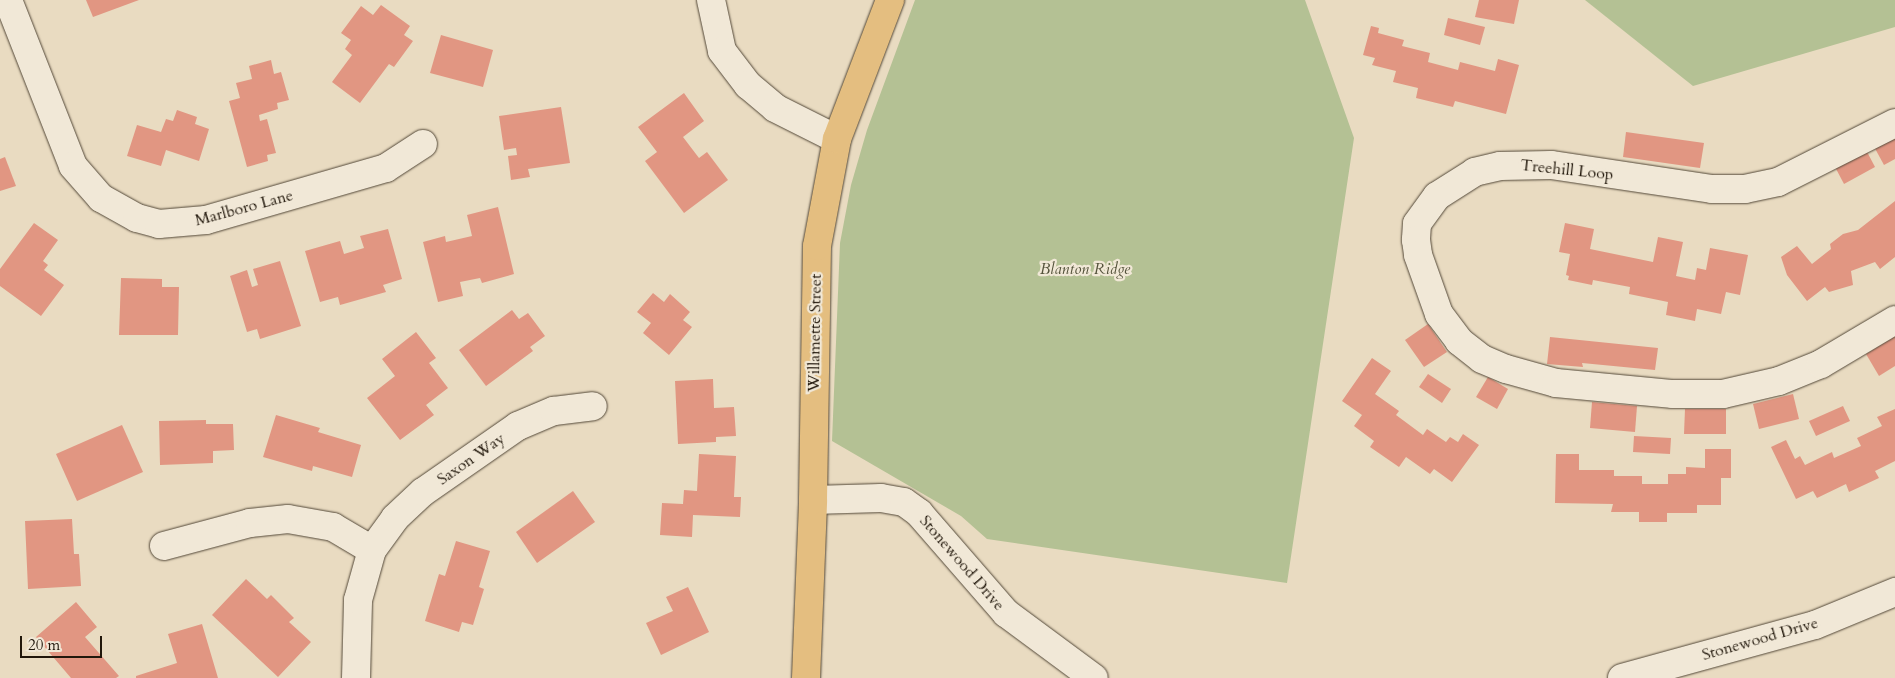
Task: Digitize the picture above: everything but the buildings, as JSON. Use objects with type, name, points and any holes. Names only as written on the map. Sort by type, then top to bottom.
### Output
[{"type":"main road","name":"Willamette Street","points":[[806,678],[813,500],[817,246],[836,139],[890,0]]},
{"type":"street","name":"Marlboro Lane","points":[[8,0],[61,143],[73,166],[101,198],[137,218],[159,224],[206,220],[385,168],[423,144]]},
{"type":"street","points":[[711,0],[722,51],[748,85],[775,108],[836,139]]},
{"type":"street","name":"Treehill Loop","points":[[1895,123],[1778,182],[1745,189],[1712,189],[1551,165],[1500,166],[1475,172],[1437,196],[1425,209],[1417,224],[1416,240],[1418,256],[1439,314],[1459,341],[1482,359],[1506,369],[1556,383],[1673,394],[1723,394],[1779,381],[1821,364],[1895,320]]},
{"type":"street","name":"Saxon Way","points":[[356,678],[358,600],[372,550],[395,518],[423,492],[518,426],[554,411],[593,406]]},
{"type":"street","name":"Stonewood Drive","points":[[813,500],[882,498],[904,502],[919,513],[1006,614],[1094,678]]},
{"type":"street","points":[[164,546],[250,523],[288,519],[333,527],[372,550]]},
{"type":"street","name":"Stonewood Drive","points":[[1622,678],[1815,625],[1895,592]]},
{"type":"green space","name":"Blanton Ridge","points":[[915,0],[1305,0],[1354,138],[1287,583],[987,539],[961,516],[832,441],[840,243],[851,185],[867,130]]},
{"type":"green space","points":[[1585,0],[1895,0],[1895,27],[1693,86]]}]
